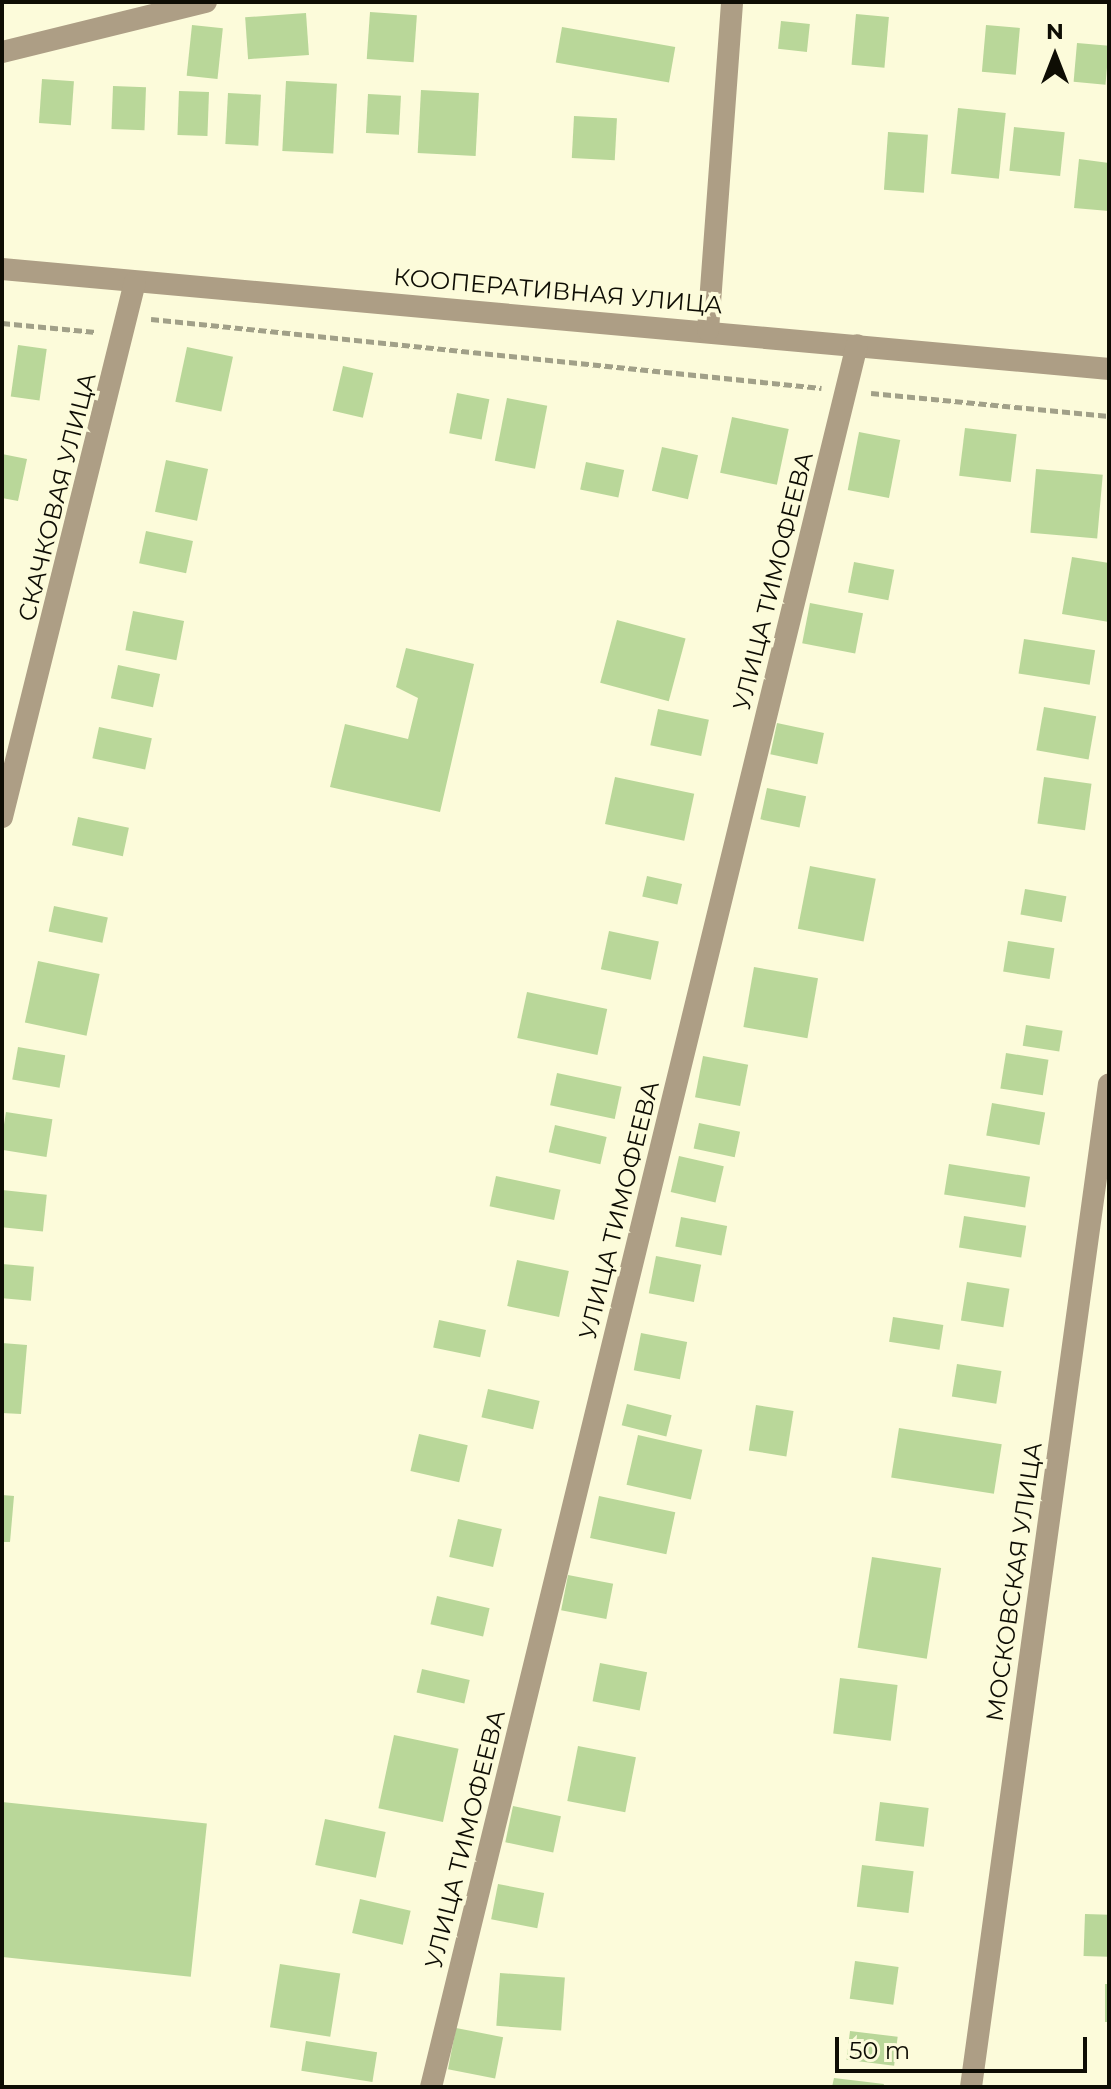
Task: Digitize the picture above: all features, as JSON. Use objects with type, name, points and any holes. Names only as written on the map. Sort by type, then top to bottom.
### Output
[{"type":"street","points":[[2,52],[206,2]]},
{"type":"street","points":[[708,330],[732,2]]},
{"type":"street","name":"КООПЕРАТИВНАЯ УЛИЦА","points":[[2,269],[708,330],[1109,369]]},
{"type":"street","name":"СКАЧКОВАЯ УЛИЦА","points":[[2,817],[131,317],[135,282]]},
{"type":"street","name":"УЛИЦА ТИМОФЕЕВА","points":[[431,2087],[857,345]]},
{"type":"street","name":"МОСКОВСКАЯ УЛИЦА","points":[[971,2087],[1109,1084]]},
{"type":"path","points":[[2,323],[95,333],[131,317],[1109,416]]},
{"type":"building","points":[[370,12],[417,15],[414,62],[367,59]]},
{"type":"building","points":[[306,13],[309,55],[248,59],[245,17]]},
{"type":"building","points":[[856,14],[889,17],[884,68],[852,65]]},
{"type":"building","points":[[781,21],[810,24],[807,52],[778,49]]},
{"type":"building","points":[[192,25],[223,28],[217,79],[187,76]]},
{"type":"building","points":[[986,25],[1020,28],[1016,75],[982,72]]},
{"type":"building","points":[[562,27],[675,47],[669,82],[556,62]]},
{"type":"building","points":[[1077,43],[1109,46],[1105,85],[1074,82]]},
{"type":"building","points":[[42,79],[74,81],[71,125],[39,123]]},
{"type":"building","points":[[286,81],[337,84],[333,154],[282,151]]},
{"type":"building","points":[[113,86],[146,87],[144,130],[111,129]]},
{"type":"building","points":[[421,90],[479,93],[476,156],[418,153]]},
{"type":"building","points":[[179,91],[209,92],[207,136],[177,135]]},
{"type":"building","points":[[228,93],[261,95],[258,146],[225,144]]},
{"type":"building","points":[[368,94],[401,96],[399,135],[366,133]]},
{"type":"building","points":[[958,108],[1006,113],[999,179],[951,174]]},
{"type":"building","points":[[574,116],[617,118],[615,160],[572,158]]},
{"type":"building","points":[[1014,127],[1065,132],[1060,176],[1009,171]]},
{"type":"building","points":[[888,132],[928,135],[924,193],[884,190]]},
{"type":"building","points":[[1079,159],[1109,163],[1109,211],[1074,208]]},
{"type":"building","points":[[18,345],[47,349],[39,401],[11,396]]},
{"type":"building","points":[[187,347],[233,357],[221,412],[175,402]]},
{"type":"building","points":[[343,366],[373,373],[363,418],[333,411]]},
{"type":"building","points":[[457,393],[489,399],[482,440],[449,433]]},
{"type":"building","points":[[507,398],[547,406],[535,469],[495,461]]},
{"type":"building","points":[[732,417],[789,429],[777,485],[720,473]]},
{"type":"building","points":[[965,428],[1017,434],[1011,482],[959,476]]},
{"type":"building","points":[[859,432],[900,440],[889,498],[848,490]]},
{"type":"building","points":[[662,447],[698,455],[688,499],[652,491]]},
{"type":"building","points":[[2,454],[27,459],[18,501],[2,498]]},
{"type":"building","points":[[166,460],[208,469],[197,521],[155,512]]},
{"type":"building","points":[[586,462],[624,470],[618,497],[580,489]]},
{"type":"building","points":[[1036,469],[1103,475],[1097,539],[1030,533]]},
{"type":"building","points":[[146,531],[193,541],[186,573],[139,563]]},
{"type":"building","points":[[1072,557],[1109,563],[1109,622],[1062,614]]},
{"type":"building","points":[[854,562],[894,570],[888,600],[848,592]]},
{"type":"building","points":[[810,603],[863,613],[855,654],[802,643]]},
{"type":"building","points":[[133,611],[184,621],[176,660],[125,650]]},
{"type":"building","points":[[617,620],[686,638],[669,701],[600,683]]},
{"type":"building","points":[[1024,639],[1095,650],[1090,685],[1019,674]]},
{"type":"building","points":[[406,648],[474,664],[440,812],[330,787],[345,724],[408,739],[418,698],[396,687]]},
{"type":"building","points":[[118,665],[160,674],[153,707],[111,698]]},
{"type":"building","points":[[1044,707],[1096,716],[1089,760],[1036,750]]},
{"type":"building","points":[[658,709],[709,720],[701,756],[650,745]]},
{"type":"building","points":[[777,723],[824,733],[817,764],[770,754]]},
{"type":"building","points":[[99,727],[152,738],[145,770],[92,758]]},
{"type":"building","points":[[615,777],[694,794],[684,841],[605,824]]},
{"type":"building","points":[[1044,777],[1092,784],[1085,830],[1037,824]]},
{"type":"building","points":[[767,788],[806,796],[799,828],[760,819]]},
{"type":"building","points":[[78,817],[129,828],[123,856],[72,845]]},
{"type":"building","points":[[810,866],[876,879],[864,942],[798,929]]},
{"type":"building","points":[[647,876],[682,884],[677,905],[642,896]]},
{"type":"building","points":[[1025,889],[1066,896],[1062,922],[1020,915]]},
{"type":"building","points":[[54,906],[108,917],[102,943],[49,931]]},
{"type":"building","points":[[609,931],[659,942],[651,980],[601,969]]},
{"type":"building","points":[[1008,941],[1054,948],[1050,979],[1003,972]]},
{"type":"building","points":[[38,961],[100,974],[87,1036],[25,1023]]},
{"type":"building","points":[[754,967],[818,978],[807,1038],[743,1027]]},
{"type":"building","points":[[527,992],[607,1009],[597,1055],[517,1038]]},
{"type":"building","points":[[1026,1025],[1063,1031],[1059,1052],[1023,1046]]},
{"type":"building","points":[[18,1047],[65,1055],[60,1088],[12,1079]]},
{"type":"building","points":[[1006,1053],[1048,1060],[1043,1095],[1000,1089]]},
{"type":"building","points":[[703,1056],[748,1065],[740,1106],[695,1097]]},
{"type":"building","points":[[557,1073],[622,1087],[615,1119],[550,1105]]},
{"type":"building","points":[[992,1103],[1045,1112],[1039,1145],[986,1135]]},
{"type":"building","points":[[6,1112],[52,1119],[46,1157],[2,1150]]},
{"type":"building","points":[[699,1123],[740,1132],[735,1157],[694,1148]]},
{"type":"building","points":[[555,1125],[607,1137],[600,1164],[549,1152]]},
{"type":"building","points":[[679,1156],[724,1166],[715,1202],[671,1192]]},
{"type":"building","points":[[949,1164],[1030,1177],[1025,1207],[944,1195]]},
{"type":"building","points":[[496,1176],[561,1190],[554,1220],[490,1206]]},
{"type":"building","points":[[2,1190],[47,1195],[43,1232],[2,1227]]},
{"type":"building","points":[[964,1216],[1026,1226],[1021,1257],[959,1248]]},
{"type":"building","points":[[681,1217],[727,1226],[721,1255],[675,1246]]},
{"type":"building","points":[[656,1256],[701,1265],[694,1302],[649,1293]]},
{"type":"building","points":[[517,1260],[569,1271],[559,1317],[507,1306]]},
{"type":"building","points":[[2,1264],[34,1267],[31,1301],[2,1298]]},
{"type":"building","points":[[967,1282],[1009,1289],[1003,1327],[961,1321]]},
{"type":"building","points":[[893,1317],[943,1325],[939,1350],[889,1342]]},
{"type":"building","points":[[439,1320],[486,1330],[480,1357],[433,1347]]},
{"type":"building","points":[[641,1333],[687,1342],[680,1379],[634,1370]]},
{"type":"building","points":[[2,1343],[27,1345],[21,1414],[2,1413]]},
{"type":"building","points":[[957,1364],[1001,1371],[996,1404],[952,1397]]},
{"type":"building","points":[[488,1389],[540,1401],[533,1429],[481,1417]]},
{"type":"building","points":[[627,1404],[672,1415],[666,1436],[622,1425]]},
{"type":"building","points":[[756,1405],[794,1411],[786,1456],[749,1450]]},
{"type":"building","points":[[899,1428],[1002,1444],[994,1494],[891,1477]]},
{"type":"building","points":[[419,1434],[468,1445],[459,1482],[410,1471]]},
{"type":"building","points":[[638,1435],[702,1450],[691,1500],[627,1485]]},
{"type":"building","points":[[2,1495],[14,1496],[10,1542],[2,1542]]},
{"type":"building","points":[[599,1496],[675,1512],[666,1554],[590,1538]]},
{"type":"building","points":[[458,1519],[502,1529],[493,1567],[449,1557]]},
{"type":"building","points":[[872,1557],[941,1568],[927,1659],[858,1648]]},
{"type":"building","points":[[568,1575],[613,1584],[606,1619],[561,1610]]},
{"type":"building","points":[[437,1596],[490,1608],[483,1636],[430,1624]]},
{"type":"building","points":[[600,1663],[647,1672],[640,1710],[593,1701]]},
{"type":"building","points":[[422,1669],[470,1680],[464,1703],[417,1692]]},
{"type":"building","points":[[840,1678],[898,1685],[891,1741],[833,1734]]},
{"type":"building","points":[[394,1735],[459,1749],[443,1822],[378,1808]]},
{"type":"building","points":[[578,1746],[636,1757],[625,1812],[567,1801]]},
{"type":"building","points":[[2,1802],[207,1824],[191,1977],[2,1957]]},
{"type":"building","points":[[880,1802],[929,1808],[924,1847],[875,1841]]},
{"type":"building","points":[[513,1806],[561,1816],[553,1852],[505,1842]]},
{"type":"building","points":[[325,1819],[386,1832],[376,1878],[315,1865]]},
{"type":"building","points":[[862,1865],[914,1871],[908,1913],[857,1907]]},
{"type":"building","points":[[498,1884],[544,1893],[537,1928],[491,1919]]},
{"type":"building","points":[[360,1899],[411,1911],[403,1945],[352,1933]]},
{"type":"building","points":[[1085,1914],[1109,1915],[1108,1957],[1084,1956]]},
{"type":"building","points":[[855,1961],[899,1967],[893,2005],[850,1999]]},
{"type":"building","points":[[280,1964],[340,1974],[330,2037],[270,2027]]},
{"type":"building","points":[[500,1973],[565,1978],[561,2030],[496,2026]]},
{"type":"building","points":[[1105,1984],[1109,1984],[1109,2022],[1105,2022]]},
{"type":"building","points":[[456,2028],[503,2037],[495,2078],[448,2069]]},
{"type":"building","points":[[850,2031],[898,2037],[894,2066],[846,2060]]},
{"type":"building","points":[[306,2041],[377,2052],[372,2082],[301,2071]]},
{"type":"building","points":[[834,2078],[884,2084],[883,2087],[832,2087]]}]
